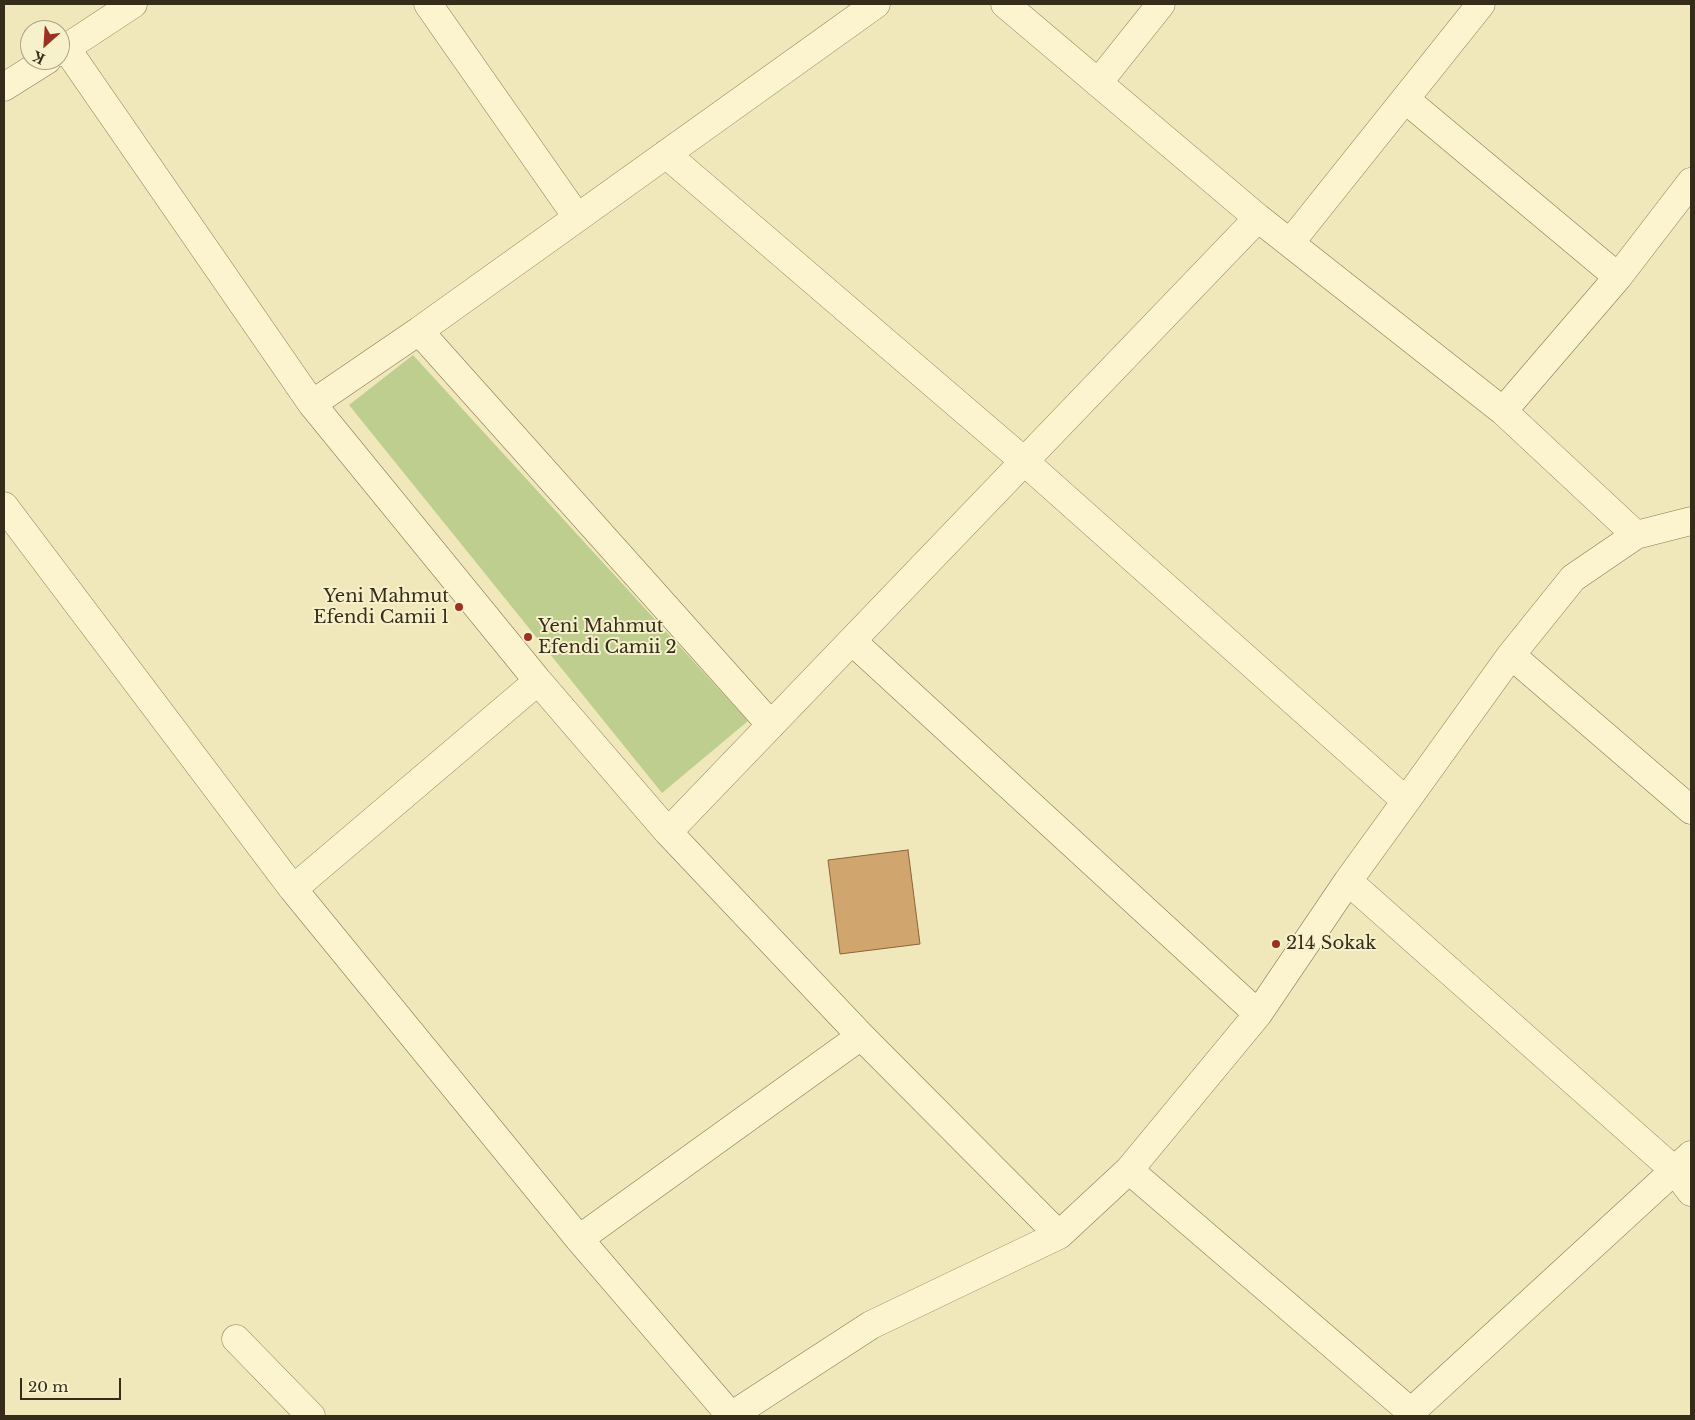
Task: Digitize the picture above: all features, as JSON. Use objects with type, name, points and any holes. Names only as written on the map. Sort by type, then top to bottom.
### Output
[{"type":"street","points":[[70,45],[133,4]]},
{"type":"street","points":[[428,4],[578,217]]},
{"type":"street","points":[[312,404],[419,330],[876,4]]},
{"type":"street","points":[[1005,4],[1258,218],[1503,411],[1636,534]]},
{"type":"street","points":[[1098,83],[1160,4]]},
{"type":"street","points":[[1290,243],[1481,4]]},
{"type":"street","points":[[4,87],[31,70]]},
{"type":"street","points":[[70,70],[312,404],[538,681],[668,832],[861,1036],[1059,1235]]},
{"type":"street","points":[[1405,99],[1618,277]]},
{"type":"street","points":[[666,154],[1025,462],[1406,801]]},
{"type":"street","points":[[1503,411],[1618,277],[1691,182]]},
{"type":"street","points":[[668,832],[1258,218]]},
{"type":"street","points":[[419,330],[771,725]]},
{"type":"street","points":[[4,506],[293,889],[579,1239],[745,1413],[871,1325],[1059,1235],[1129,1170],[1258,1014],[1348,881],[1511,655],[1573,578],[1636,534],[1691,521]]},
{"type":"street","points":[[852,641],[1258,1014]]},
{"type":"street","points":[[1511,655],[1691,810]]},
{"type":"street","points":[[293,889],[538,681]]},
{"type":"street","points":[[1348,881],[1683,1162],[1691,1192]]},
{"type":"street","points":[[579,1239],[861,1036]]},
{"type":"street","points":[[1129,1170],[1412,1414],[1683,1162]]},
{"type":"street","points":[[236,1339],[311,1416]]},
{"type":"green space","points":[[413,355],[748,721],[662,793],[349,405]]},
{"type":"building","points":[[908,850],[920,944],[840,954],[828,860]]},
{"type":"place","name":"Yeni Mahmut Efendi Camii 1","points":[[459,607]]},
{"type":"place","name":"Yeni Mahmut Efendi Camii 2","points":[[528,637]]},
{"type":"place","name":"214 Sokak","points":[[1276,944]]}]
